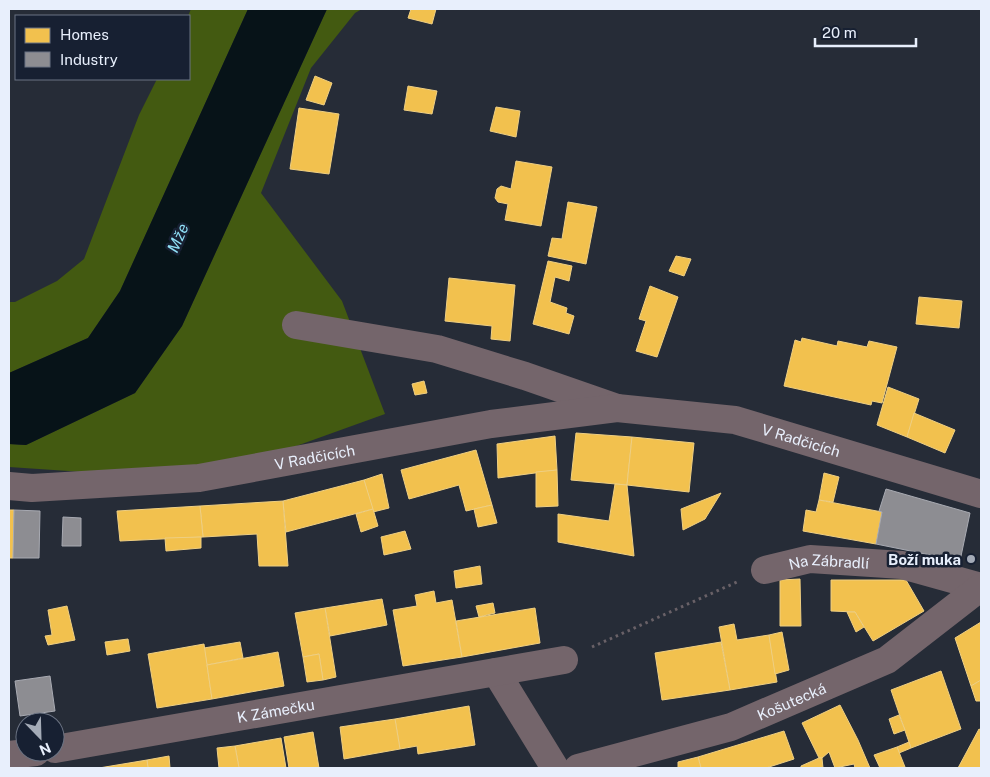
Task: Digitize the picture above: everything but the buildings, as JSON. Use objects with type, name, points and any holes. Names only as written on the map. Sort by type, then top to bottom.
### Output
[{"type":"street","name":"V Radčicích","points":[[296,325],[437,349],[525,376],[617,408]]},
{"type":"street","name":"V Radčicích","points":[[9,486],[32,488],[199,478],[491,424],[617,408],[735,420],[981,494]]},
{"type":"street","name":"Na Zábradlí","points":[[765,570],[810,559],[902,565],[981,587]]},
{"type":"street","name":"Košutecká","points":[[585,767],[731,727],[887,660],[981,587]]},
{"type":"street","name":"K Zámečku","points":[[65,747],[564,660]]},
{"type":"street","points":[[496,672],[555,768]]},
{"type":"path","points":[[564,660],[765,570]]},
{"type":"green space","points":[[191,9],[248,9],[120,291],[88,338],[9,373],[9,302],[15,302],[57,281],[84,259],[139,115],[156,80],[190,80],[190,15],[188,15]]},
{"type":"green space","points":[[327,9],[362,9],[355,13],[311,68],[261,193],[342,301],[385,414],[202,480],[9,467],[9,444],[26,445],[135,393],[182,326]]},
{"type":"water","name":"Mže","points":[[248,9],[327,9],[182,326],[135,393],[26,445],[9,444],[9,373],[88,338],[120,291]]},
{"type":"place","name":"Boží muka","points":[[971,559]]}]
